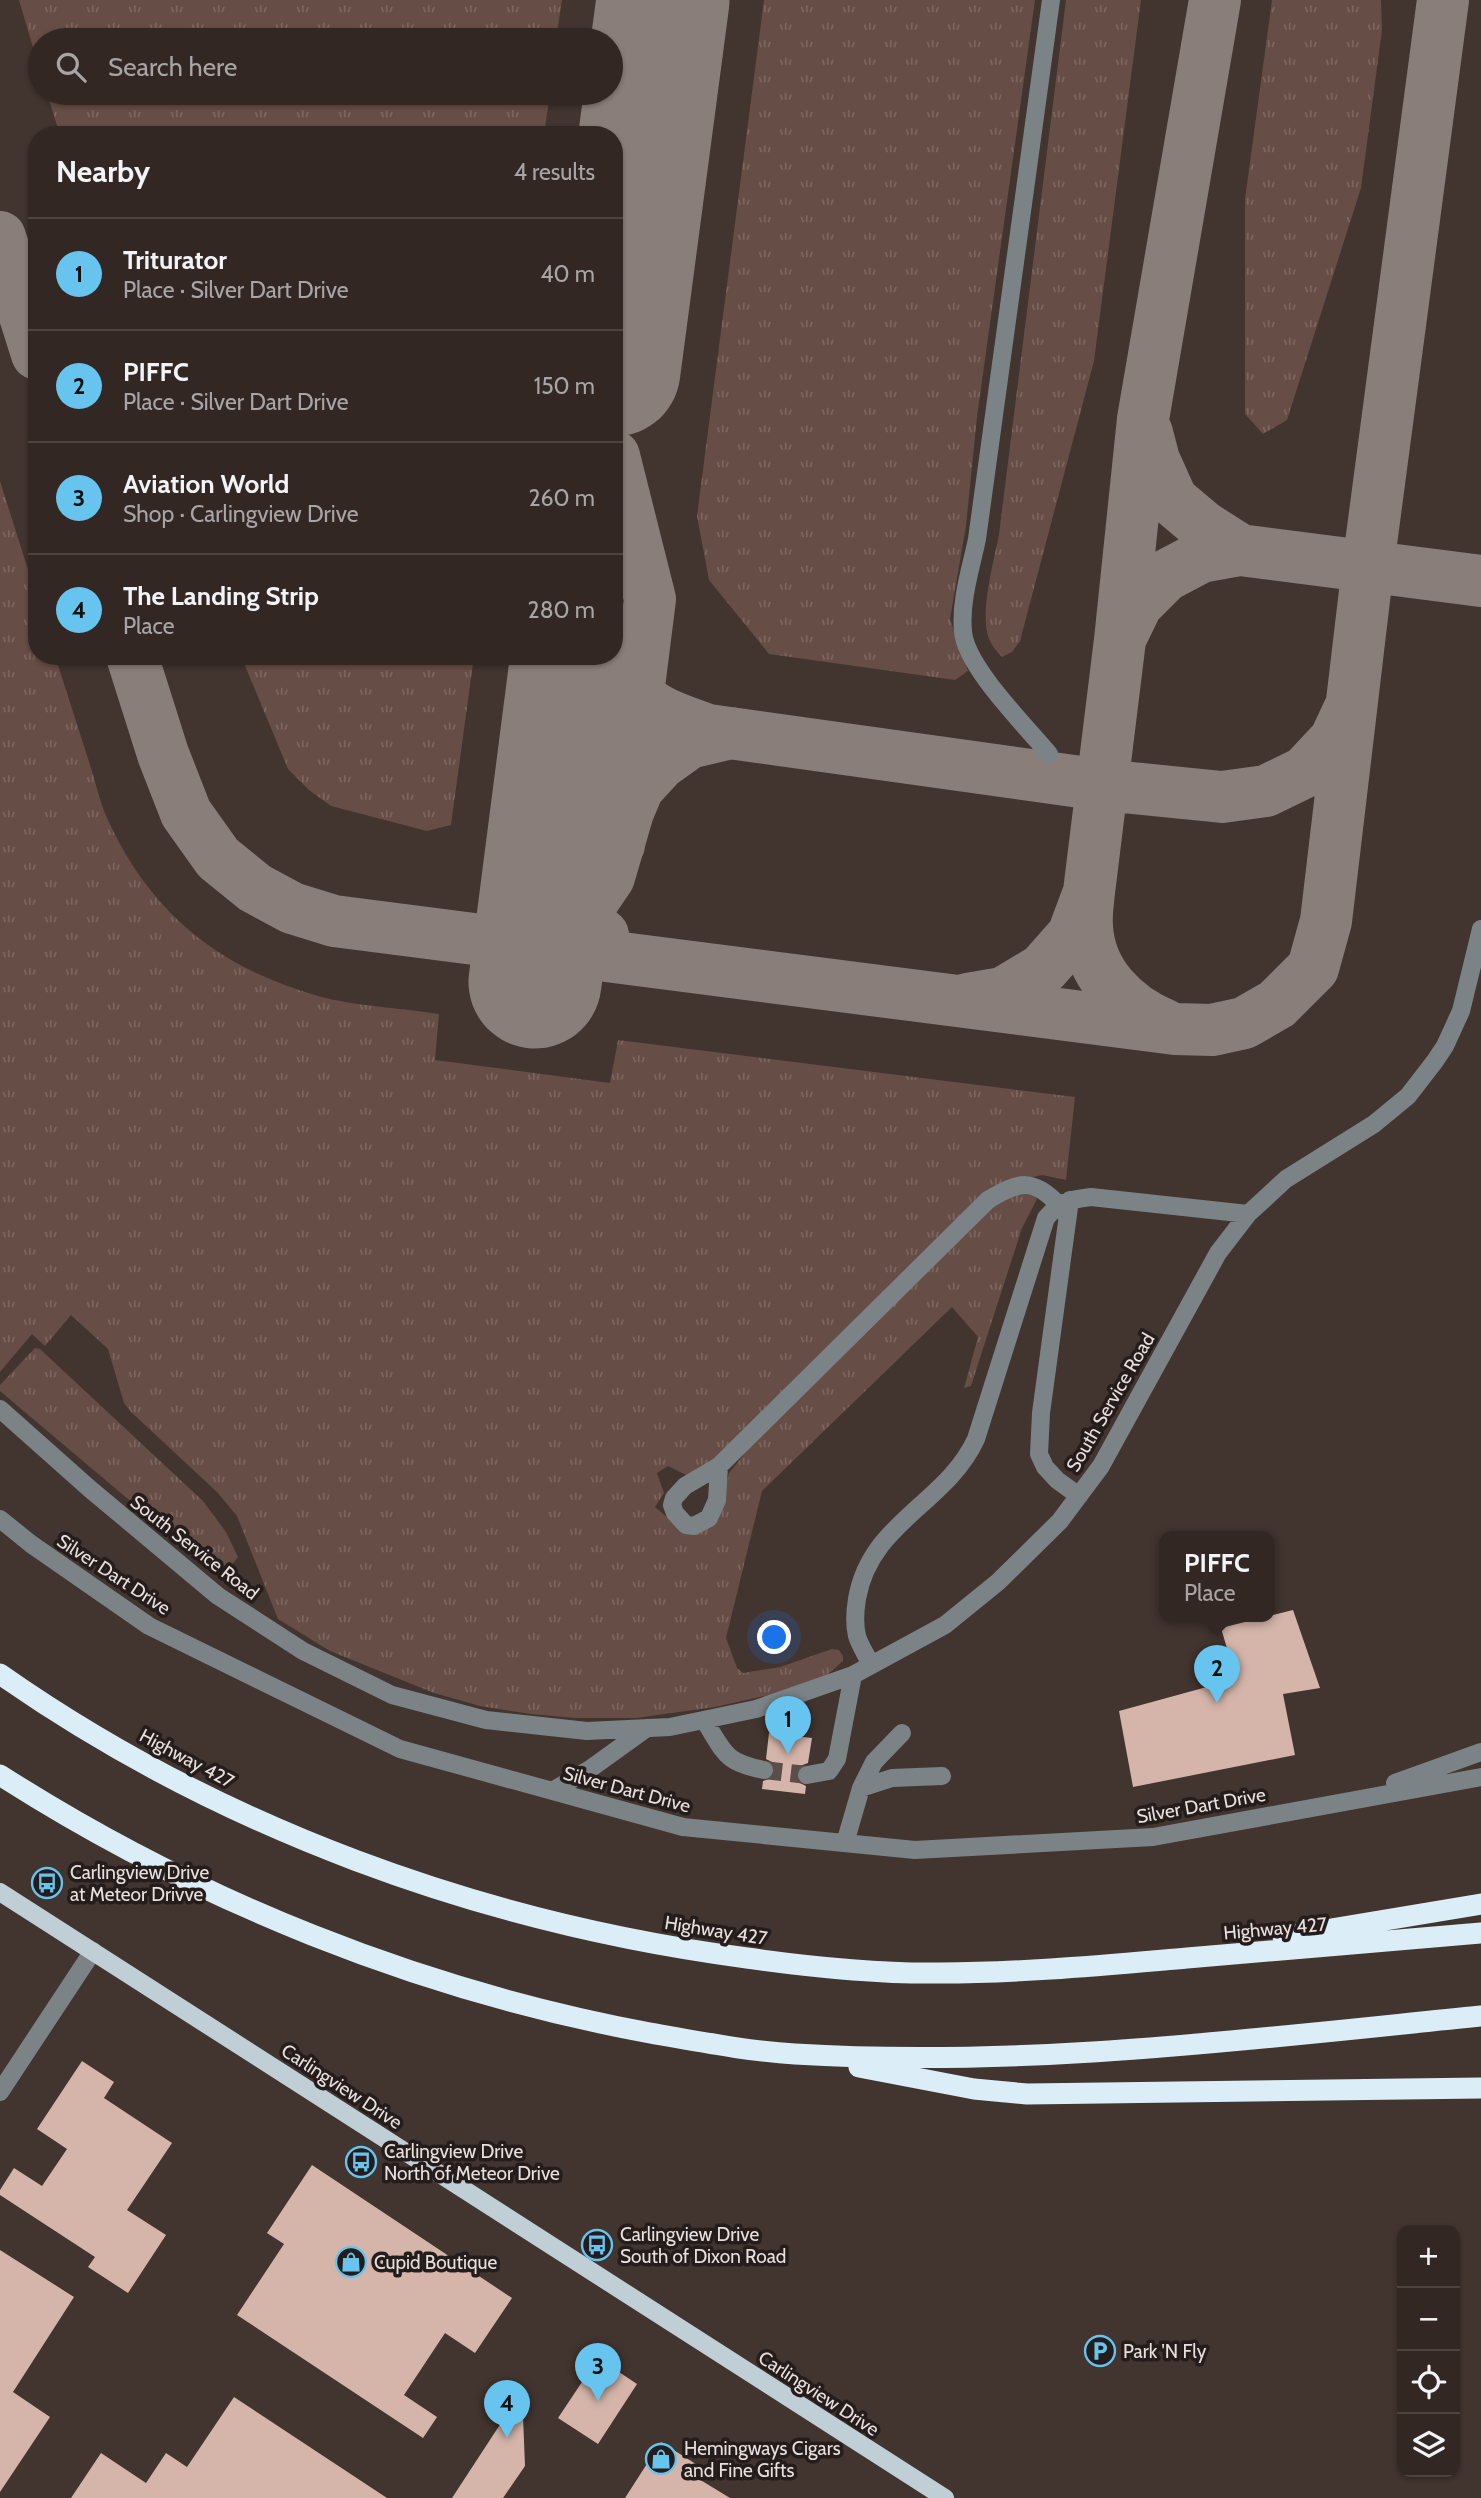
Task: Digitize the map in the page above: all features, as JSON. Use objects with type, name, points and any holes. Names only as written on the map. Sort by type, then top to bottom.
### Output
[{"type":"highway","name":"Highway 427","points":[[0,1674],[115,1746],[200,1792],[284,1832],[418,1883],[574,1926],[693,1951],[794,1965],[940,1973],[1121,1964],[1481,1933]]},
{"type":"highway","points":[[0,1775],[165,1869],[252,1910],[340,1947],[456,1986],[575,2019],[696,2041],[792,2054],[974,2089],[1027,2094],[1481,2088]]},
{"type":"highway","points":[[1121,1964],[1481,1904]]},
{"type":"highway","points":[[792,2054],[912,2058],[1090,2052],[1481,2016]]},
{"type":"main road","name":"Carlingview Drive","points":[[0,1892],[945,2498]]},
{"type":"street","points":[[1049,754],[982,673],[969,654],[962,632],[1051,0]]},
{"type":"street","name":"South Service Road","points":[[0,1409],[90,1489],[218,1596],[303,1651],[391,1695],[486,1720],[587,1731],[670,1727],[756,1709],[853,1675],[945,1625],[998,1581],[1060,1521],[1101,1466],[1218,1253],[1248,1214],[1286,1180],[1374,1124],[1408,1096],[1435,1061],[1461,1011],[1481,929]]},
{"type":"street","points":[[719,1466],[988,1200],[1021,1184],[1033,1185],[1064,1202]]},
{"type":"street","points":[[871,1665],[858,1636],[854,1614],[859,1586],[873,1552],[890,1532],[948,1480],[969,1454],[1046,1218],[1064,1202],[1091,1198],[1248,1214]]},
{"type":"street","points":[[1064,1202],[1039,1454],[1045,1467],[1057,1480],[1079,1496]]},
{"type":"street","name":"Silver Dart Drive","points":[[0,1519],[31,1544],[149,1626],[400,1749],[683,1827],[915,1850],[1153,1837],[1349,1799],[1481,1777]]},
{"type":"street","points":[[807,1775],[829,1771],[837,1759],[853,1675]]},
{"type":"street","points":[[704,1720],[725,1754],[738,1765],[764,1770]]},
{"type":"street","points":[[552,1791],[590,1769],[647,1728]]},
{"type":"street","points":[[587,1731],[599,1740],[603,1747],[601,1756],[590,1769]]},
{"type":"street","points":[[845,1843],[861,1788],[874,1762],[902,1733]]},
{"type":"street","name":"Silver Dart Drive","points":[[1349,1799],[1481,1752]]},
{"type":"street","points":[[861,1788],[892,1778],[942,1776]]},
{"type":"street","points":[[0,2092],[93,1951]]},
{"type":"green space","points":[[19,0],[562,0],[558,28],[28,28],[28,30]]},
{"type":"green space","points":[[764,0],[1035,0],[977,417],[966,526],[950,619],[968,671],[955,680],[769,654],[709,580],[697,516]]},
{"type":"green space","points":[[1066,0],[1141,0],[1094,361],[1020,641],[1012,652],[1002,657],[989,639],[986,628],[986,602],[999,534]]},
{"type":"green space","points":[[1272,0],[1381,0],[1382,30],[1361,188],[1287,420],[1263,434],[1245,414],[1245,199]]},
{"type":"green space","points":[[51,105],[548,105],[545,126],[57,126]]},
{"type":"green space","points":[[0,481],[28,570],[28,665],[58,665],[107,818],[124,852],[144,882],[167,909],[192,932],[249,970],[318,996],[362,1005],[439,1014],[435,1060],[610,1083],[618,1040],[1075,1097],[1066,1180],[1042,1175],[1010,1182],[706,1467],[686,1475],[668,1466],[657,1473],[664,1493],[655,1507],[681,1529],[709,1528],[719,1519],[729,1473],[755,1441],[1001,1196],[1032,1193],[1037,1199],[1022,1228],[971,1386],[964,1388],[978,1337],[952,1307],[762,1491],[726,1638],[737,1668],[743,1673],[780,1667],[832,1649],[839,1650],[843,1656],[843,1661],[827,1675],[769,1695],[715,1707],[636,1718],[575,1718],[531,1714],[480,1706],[434,1693],[330,1651],[278,1619],[237,1516],[217,1492],[131,1412],[124,1403],[108,1349],[71,1315],[45,1346],[32,1334],[0,1372]]},
{"type":"green space","points":[[245,665],[473,665],[451,825],[427,831],[331,806],[309,790],[288,769]]},
{"type":"green space","points":[[35,1348],[40,1349],[203,1501],[226,1532],[238,1557],[231,1566],[220,1567],[193,1554],[0,1391],[0,1385]]},
{"type":"building","points":[[1293,1610],[1320,1688],[1283,1694],[1295,1755],[1133,1787],[1119,1711],[1236,1679],[1221,1628],[1245,1622],[1275,1622],[1275,1614]]},
{"type":"building","points":[[769,1733],[812,1738],[808,1763],[800,1766],[796,1772],[798,1782],[806,1786],[805,1794],[762,1789],[763,1781],[772,1778],[775,1772],[772,1762],[766,1759]]},
{"type":"building","points":[[82,2061],[114,2082],[104,2098],[172,2143],[127,2210],[166,2235],[128,2293],[88,2267],[95,2257],[0,2195],[0,2190],[14,2168],[42,2186],[67,2149],[37,2129]]},
{"type":"building","points":[[312,2165],[512,2298],[475,2353],[445,2333],[404,2395],[437,2417],[423,2438],[237,2315],[284,2244],[267,2233]]},
{"type":"building","points":[[0,2250],[74,2297],[13,2392],[50,2417],[0,2492]]},
{"type":"building","points":[[598,2358],[637,2384],[598,2444],[558,2418]]},
{"type":"building","points":[[522,2391],[525,2466],[503,2498],[452,2498]]},
{"type":"building","points":[[234,2397],[387,2498],[71,2498],[101,2453],[146,2483],[166,2453],[187,2467]]},
{"type":"building","points":[[661,2442],[699,2466],[694,2476],[730,2498],[625,2498]]},
{"type":"taxiway","points":[[968,999],[1003,993],[1043,969],[1073,935],[1089,892],[1120,640],[1143,419],[1215,0]]},
{"type":"taxiway","points":[[135,665],[163,754],[186,813],[218,858],[255,888],[292,908],[334,921],[1175,1029],[1212,1030],[1244,1023],[1277,1004],[1313,968],[1326,921],[1368,566],[1443,0]]},
{"type":"taxiway","points":[[0,237],[28,326]]},
{"type":"taxiway","points":[[1147,433],[1154,460],[1172,500],[1204,527],[1240,550],[1481,581]]},
{"type":"taxiway","points":[[619,845],[650,599],[623,492]]},
{"type":"taxiway","points":[[1122,635],[1137,604],[1165,576],[1201,557],[1240,550]]},
{"type":"taxiway","points":[[614,665],[629,686],[649,704],[708,730],[1102,785],[1222,797],[1266,791],[1305,772],[1335,740],[1349,710]]},
{"type":"taxiway","points":[[506,941],[531,937],[558,926],[594,899],[609,877],[638,788],[661,763],[689,743],[731,733]]},
{"type":"taxiway","points":[[552,848],[577,907],[603,935]]},
{"type":"taxiway","points":[[1089,892],[1087,922],[1094,959],[1111,987],[1123,999],[1165,1025]]},
{"type":"runway","points":[[623,302],[663,0]]},
{"type":"runway","points":[[535,982],[576,665]]},
{"type":"tunnel","points":[[764,1770],[807,1775]]},
{"type":"place","name":"PIFFC","points":[[1217,1703]]},
{"type":"place","name":"Triturator","points":[[788,1754]]},
{"type":"place","name":"Carlingview Drive at Meteor Drivve","points":[[47,1883]]},
{"type":"place","name":"Carlingview Drive North of Meteor Drive","points":[[361,2162]]},
{"type":"place","name":"Carlingview Drive South of Dixon Road","points":[[597,2245]]},
{"type":"place","name":"Cupid Boutique","points":[[351,2262]]},
{"type":"place","name":"Park 'N Fly","points":[[1100,2351]]},
{"type":"place","name":"Aviation World","points":[[598,2401]]},
{"type":"place","name":"The Landing Strip","points":[[507,2438]]},
{"type":"place","name":"Hemingways Cigars and Fine Gifts","points":[[661,2459]]}]
